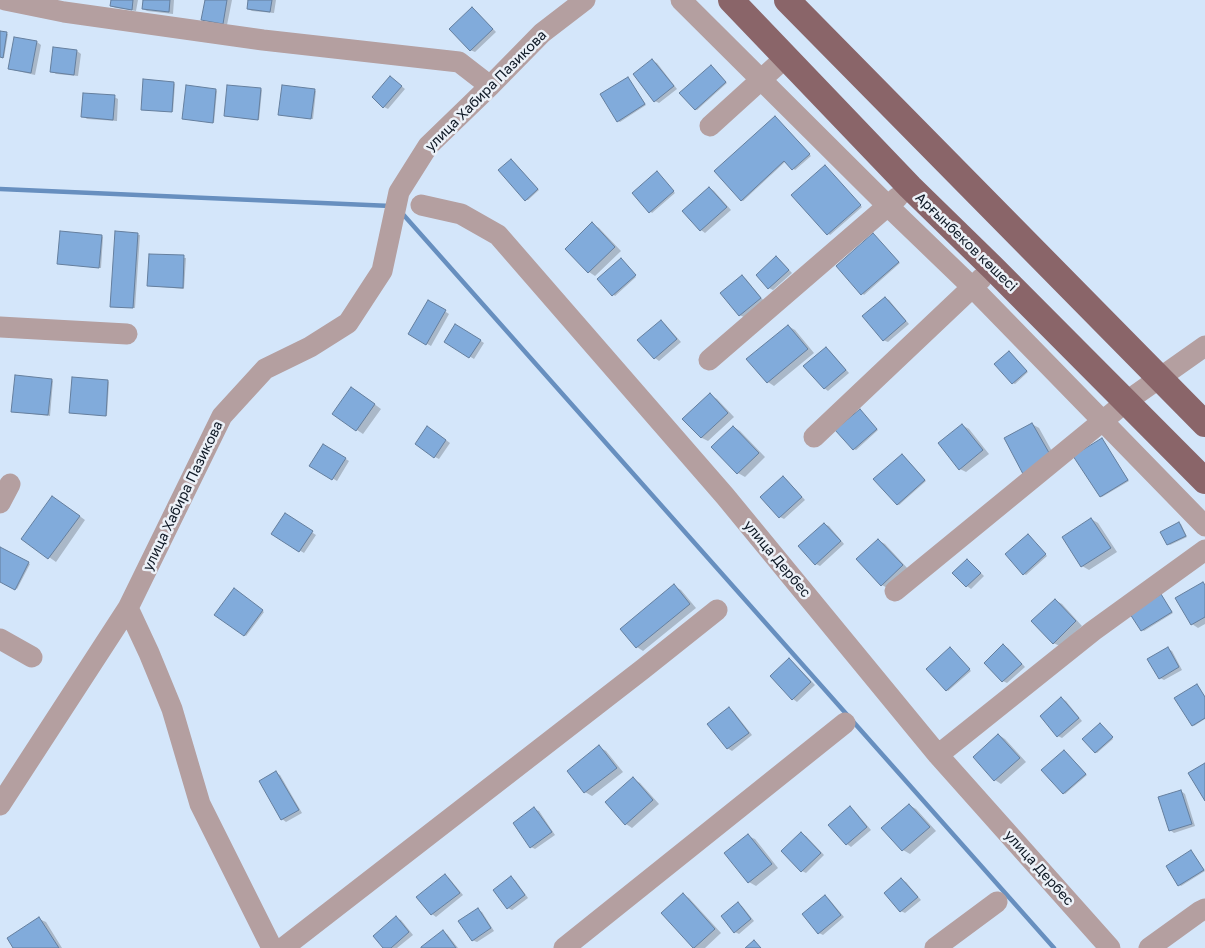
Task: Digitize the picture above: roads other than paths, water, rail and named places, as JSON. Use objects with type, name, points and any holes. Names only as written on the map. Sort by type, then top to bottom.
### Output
[{"type":"main road","name":"Арғынбеков көшесі","points":[[731,0],[910,187],[1205,481]]},
{"type":"main road","points":[[787,0],[1205,424]]},
{"type":"street","points":[[6,0],[64,12],[262,40],[458,62],[490,86]]},
{"type":"street","name":"улица Хабира Пазикова","points":[[0,805],[128,608],[222,416],[265,369],[310,347],[348,323],[382,271],[399,192],[428,146],[542,33],[585,0]]},
{"type":"street","points":[[681,0],[972,287],[1205,526]]},
{"type":"street","points":[[710,126],[786,56]]},
{"type":"street","points":[[709,360],[910,187]]},
{"type":"street","name":"улица Дербес","points":[[421,205],[461,214],[498,235],[725,496],[938,755],[1110,948]]},
{"type":"street","points":[[814,437],[993,268]]},
{"type":"street","points":[[0,327],[127,334]]},
{"type":"street","points":[[896,591],[1126,401],[1205,346]]},
{"type":"street","points":[[0,503],[10,484]]},
{"type":"street","points":[[938,755],[1093,631],[1205,550]]},
{"type":"street","points":[[128,608],[172,708],[200,804],[272,948]]},
{"type":"street","points":[[283,948],[644,669],[717,610]]},
{"type":"street","points":[[0,639],[32,657]]},
{"type":"street","points":[[564,948],[846,723]]},
{"type":"street","points":[[935,948],[997,902]]},
{"type":"street","points":[[1149,948],[1205,909]]},
{"type":"waterway","points":[[0,189],[391,206]]},
{"type":"waterway","points":[[401,212],[1054,948]]}]
